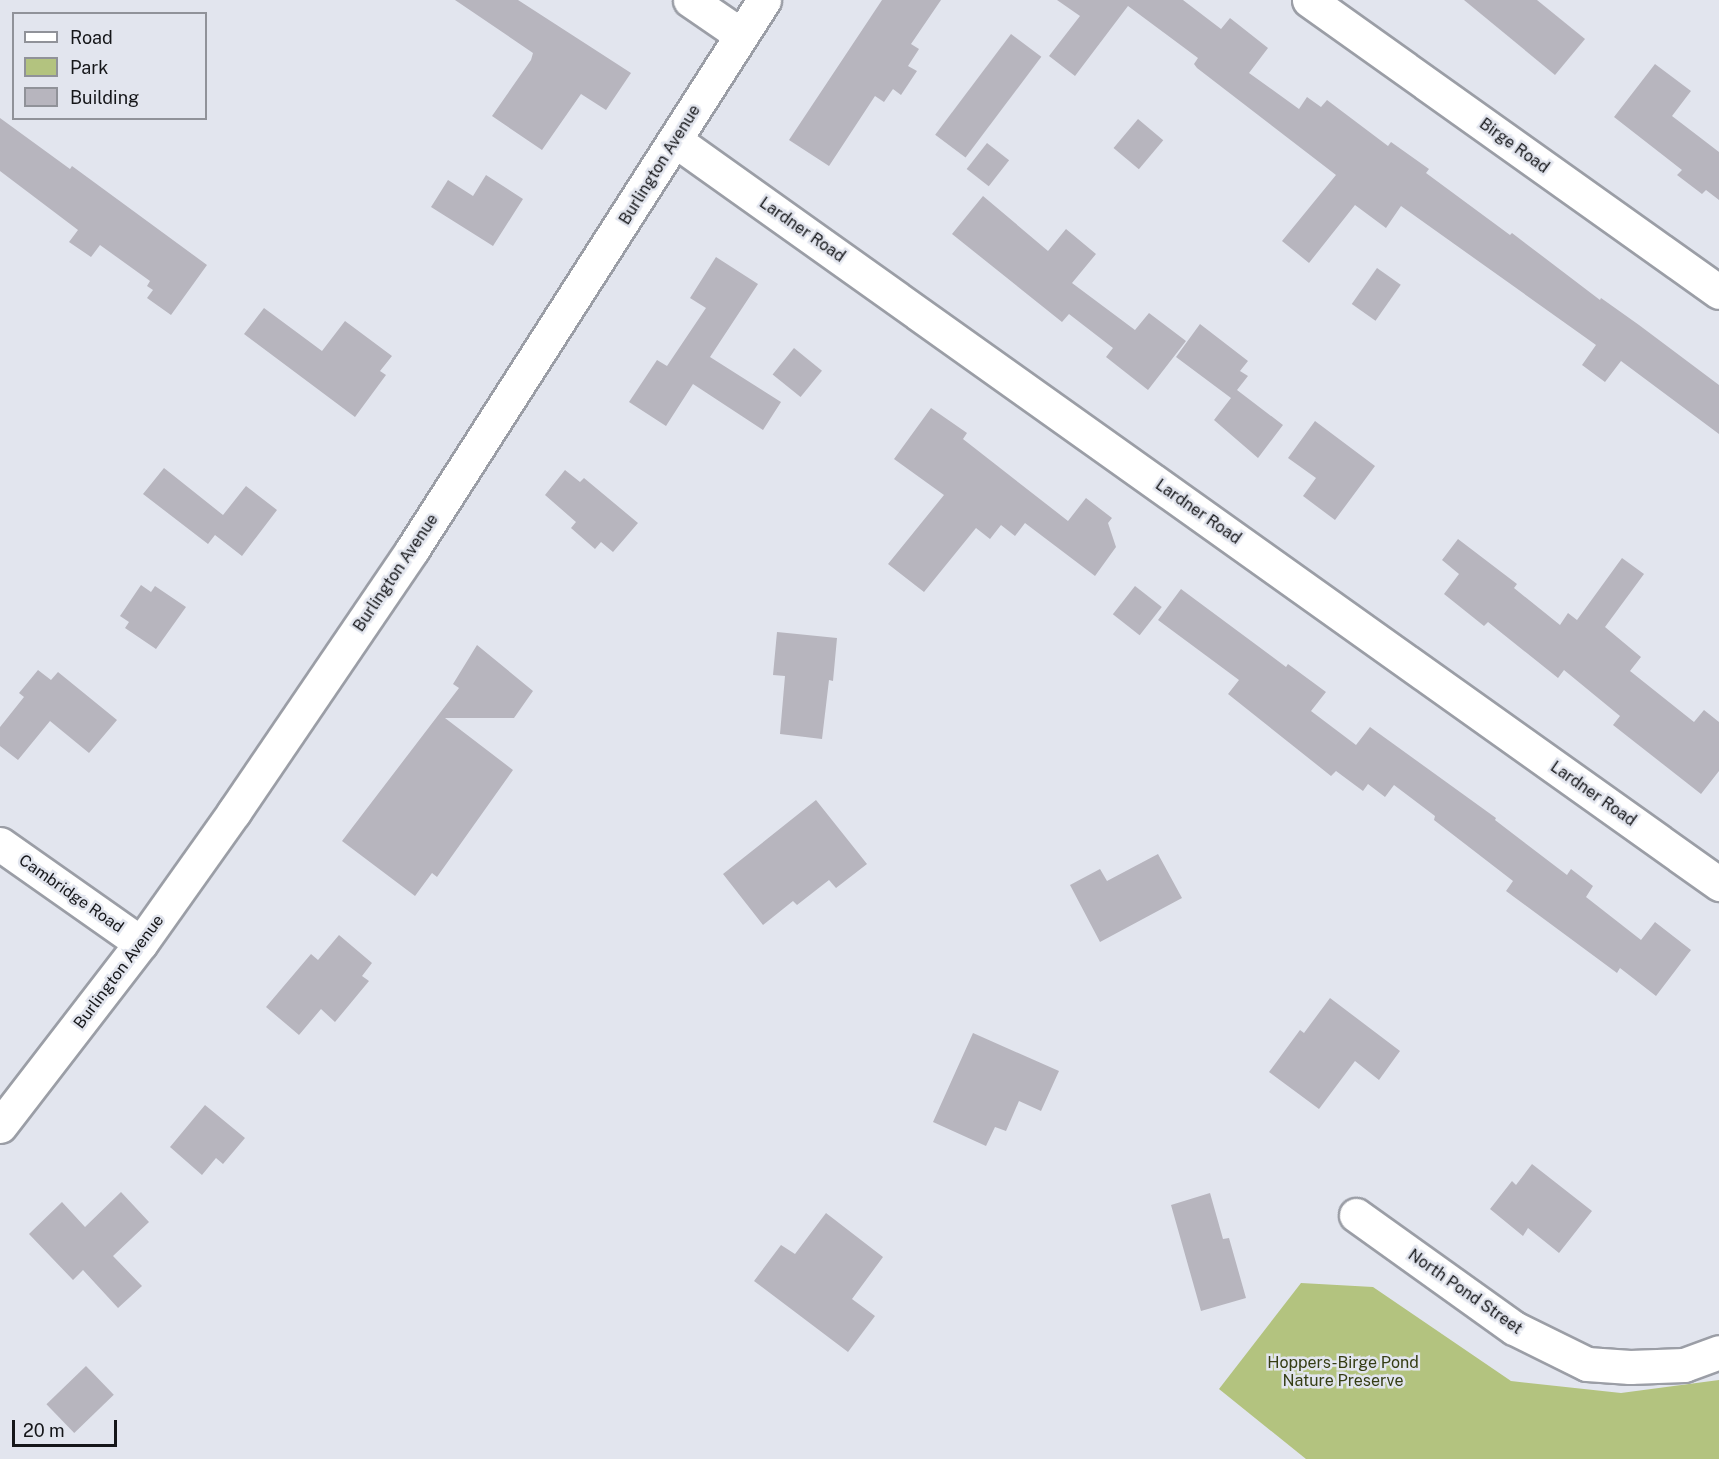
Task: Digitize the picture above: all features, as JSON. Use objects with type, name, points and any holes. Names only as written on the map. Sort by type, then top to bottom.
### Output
[{"type":"street","points":[[690,0],[741,35]]},
{"type":"street","name":"Burlington Avenue","points":[[0,1126],[141,943],[234,813],[412,550],[676,141],[764,0]]},
{"type":"street","name":"Birge Road","points":[[1309,0],[1719,292]]},
{"type":"street","name":"Lardner Road","points":[[676,141],[1719,884]]},
{"type":"street","name":"Cambridge Road","points":[[0,844],[141,943]]},
{"type":"street","name":"North Pond Street","points":[[1356,1215],[1514,1328],[1587,1364],[1630,1368],[1684,1365],[1719,1352]]},
{"type":"green space","name":"Hoppers-Birge Pond Nature Preserve","points":[[1301,1283],[1373,1287],[1511,1381],[1621,1393],[1719,1380],[1719,1459],[1306,1459],[1219,1389]]},
{"type":"building","points":[[455,0],[518,0],[631,73],[606,110],[581,94],[542,150],[492,116],[531,60],[533,53]]},
{"type":"building","points":[[882,0],[941,0],[911,44],[919,49],[908,66],[917,71],[901,95],[893,89],[884,102],[875,96],[829,166],[789,140]]},
{"type":"building","points":[[1057,0],[1183,0],[1221,29],[1230,18],[1268,48],[1249,73],[1299,109],[1307,97],[1321,107],[1327,100],[1388,146],[1391,142],[1429,169],[1426,173],[1510,235],[1512,233],[1600,300],[1601,298],[1639,325],[1719,385],[1719,434],[1621,361],[1605,382],[1582,365],[1596,345],[1401,206],[1386,228],[1355,205],[1309,263],[1282,241],[1336,175],[1197,68],[1194,64],[1198,58],[1128,6],[1075,76],[1049,56],[1080,16]]},
{"type":"building","points":[[1464,0],[1537,0],[1585,39],[1555,75]]},
{"type":"building","points":[[1011,34],[1041,57],[966,157],[935,135]]},
{"type":"building","points":[[1655,64],[1691,91],[1672,116],[1719,152],[1719,200],[1706,190],[1702,194],[1677,175],[1682,170],[1614,117]]},
{"type":"building","points":[[0,118],[70,169],[72,166],[207,265],[171,315],[147,298],[153,290],[147,286],[150,281],[100,245],[91,257],[69,242],[78,230],[0,171]]},
{"type":"building","points":[[1138,119],[1163,140],[1139,169],[1114,148]]},
{"type":"building","points":[[987,143],[1009,160],[989,186],[967,169]]},
{"type":"building","points":[[486,175],[523,199],[493,246],[431,207],[448,180],[473,196]]},
{"type":"building","points":[[983,196],[1048,251],[1066,229],[1096,254],[1072,283],[1135,330],[1149,313],[1186,341],[1148,390],[1106,357],[1113,348],[1069,314],[1062,322],[952,234]]},
{"type":"building","points":[[716,257],[758,284],[710,357],[781,402],[763,430],[693,384],[666,426],[629,402],[657,360],[667,366],[706,308],[690,298]]},
{"type":"building","points":[[1377,268],[1401,285],[1376,321],[1352,304]]},
{"type":"building","points":[[264,308],[322,351],[345,321],[392,356],[380,371],[386,375],[355,417],[244,334]]},
{"type":"building","points":[[1200,324],[1248,361],[1240,371],[1248,376],[1237,390],[1283,425],[1258,458],[1214,420],[1231,398],[1176,357]]},
{"type":"building","points":[[794,348],[822,371],[801,397],[773,374]]},
{"type":"building","points":[[931,408],[967,433],[963,439],[1068,521],[1086,498],[1112,518],[1108,523],[1116,547],[1095,576],[1025,523],[1015,536],[1001,525],[990,539],[976,528],[924,592],[888,564],[944,495],[894,459]]},
{"type":"building","points":[[1315,421],[1375,466],[1335,520],[1303,496],[1316,478],[1288,458]]},
{"type":"building","points":[[164,468],[223,515],[246,486],[277,510],[242,556],[215,535],[208,544],[143,494]]},
{"type":"building","points":[[565,470],[580,482],[584,478],[638,523],[613,552],[601,542],[595,549],[571,528],[576,522],[545,495]]},
{"type":"building","points":[[1458,539],[1517,584],[1514,588],[1560,625],[1568,613],[1577,620],[1622,558],[1644,574],[1605,627],[1641,657],[1630,671],[1694,722],[1704,710],[1719,722],[1719,771],[1701,794],[1613,725],[1620,716],[1564,670],[1558,678],[1488,622],[1484,626],[1444,594],[1459,574],[1442,560]]},
{"type":"building","points":[[141,585],[151,592],[155,586],[186,607],[156,649],[125,628],[129,622],[120,616]]},
{"type":"building","points":[[1135,586],[1162,607],[1140,635],[1113,614]]},
{"type":"building","points":[[1181,589],[1286,667],[1288,664],[1326,692],[1311,711],[1356,745],[1370,727],[1496,818],[1495,820],[1567,875],[1571,869],[1593,886],[1586,897],[1641,940],[1655,922],[1691,950],[1656,996],[1620,968],[1617,973],[1506,891],[1513,881],[1434,820],[1435,816],[1394,785],[1385,797],[1368,784],[1363,791],[1336,771],[1331,776],[1228,694],[1239,680],[1158,620]]},
{"type":"building","points":[[777,632],[837,638],[833,681],[829,680],[822,739],[780,734],[785,676],[773,675]]},
{"type":"building","points":[[477,645],[533,691],[514,718],[445,718],[513,770],[437,877],[432,873],[415,896],[342,841],[459,688],[453,684]]},
{"type":"building","points":[[38,670],[51,680],[58,672],[117,720],[89,753],[50,721],[18,760],[0,746],[0,727],[24,697],[19,693]]},
{"type":"building","points":[[816,800],[867,864],[836,888],[829,880],[797,905],[793,901],[763,925],[723,874]]},
{"type":"building","points":[[1158,854],[1182,898],[1100,942],[1070,885],[1100,869],[1107,881]]},
{"type":"building","points":[[339,935],[372,963],[362,976],[369,981],[335,1022],[321,1009],[299,1035],[266,1007],[311,954],[318,960]]},
{"type":"building","points":[[1330,998],[1400,1051],[1379,1080],[1355,1061],[1319,1109],[1269,1072],[1300,1030],[1304,1033]]},
{"type":"building","points":[[973,1033],[1059,1071],[1041,1111],[1019,1101],[1006,1131],[995,1127],[986,1146],[933,1122]]},
{"type":"building","points":[[205,1105],[245,1138],[223,1164],[216,1158],[202,1175],[170,1147]]},
{"type":"building","points":[[1532,1164],[1592,1211],[1559,1253],[1528,1228],[1523,1236],[1490,1209],[1512,1181],[1516,1185]]},
{"type":"building","points":[[121,1192],[149,1222],[113,1256],[142,1286],[118,1308],[83,1270],[73,1280],[29,1234],[62,1202],[85,1227]]},
{"type":"building","points":[[1210,1193],[1223,1239],[1229,1238],[1246,1298],[1201,1311],[1171,1205]]},
{"type":"building","points":[[826,1213],[883,1257],[852,1299],[875,1316],[848,1352],[754,1281],[781,1245],[795,1254]]},
{"type":"building","points":[[86,1366],[114,1395],[74,1433],[46,1404]]}]
